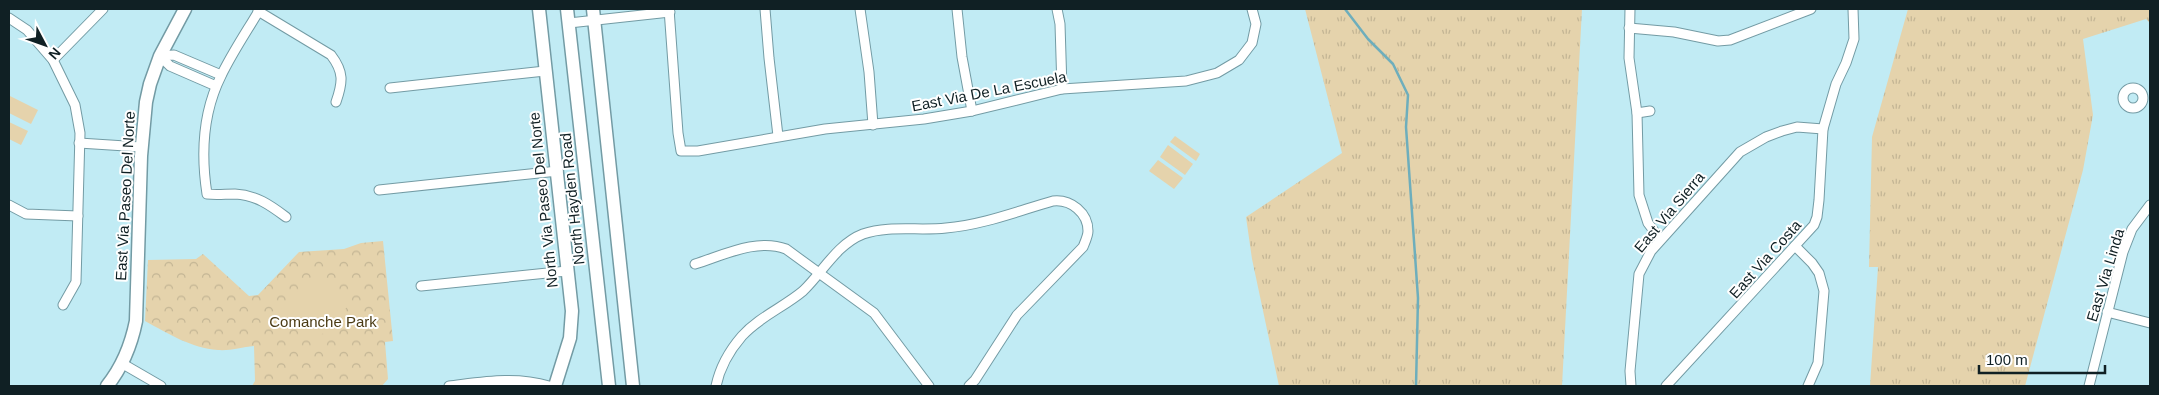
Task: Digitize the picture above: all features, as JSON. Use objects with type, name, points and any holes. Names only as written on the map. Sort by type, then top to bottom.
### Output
[{"type":"street","points":[[53,60],[103,9]]},
{"type":"street","name":"East Via Paseo Del Norte","points":[[107,386],[123,364],[136,320],[141,147],[150,84],[160,56],[185,9]]},
{"type":"street","name":"North Via Paseo Del Norte","points":[[539,9],[558,171],[572,325],[570,338],[555,386]]},
{"type":"street","name":"North Hayden Road","points":[[567,9],[609,386]]},
{"type":"street","points":[[765,9],[768,58],[778,136]]},
{"type":"street","points":[[860,9],[869,72],[873,125]]},
{"type":"street","points":[[957,9],[962,56],[972,111]]},
{"type":"street","points":[[1058,9],[1062,89]]},
{"type":"street","name":"East Via De La Escuela","points":[[669,10],[678,133],[681,150],[698,151],[825,129],[924,120],[972,111],[1062,89],[1186,81],[1217,73],[1239,60],[1252,43],[1256,24],[1252,9]]},
{"type":"street","points":[[1630,9],[1630,77],[1637,113],[1639,195],[1648,223],[1660,239]]},
{"type":"street","points":[[1629,28],[1674,32],[1718,41],[1730,40],[1811,9]]},
{"type":"street","name":"East Via Costa","points":[[1666,386],[1808,233],[1817,216],[1823,129],[1836,84],[1854,39],[1853,9]]},
{"type":"street","points":[[286,217],[270,204],[257,198],[233,194],[220,196],[207,194],[205,182],[206,122],[216,86],[259,10],[331,55],[338,65],[341,77],[342,87],[336,102]]},
{"type":"street","points":[[569,23],[594,15],[669,10]]},
{"type":"street","points":[[594,15],[633,386]]},
{"type":"street","points":[[9,18],[27,30],[53,60],[75,104],[80,133],[76,282],[63,305]]},
{"type":"street","points":[[160,56],[174,55],[221,75]]},
{"type":"street","points":[[160,56],[170,66],[216,86]]},
{"type":"street","points":[[390,88],[545,71]]},
{"type":"street","points":[[1637,113],[1650,111]]},
{"type":"street","name":"East Via Sierra","points":[[1631,386],[1630,371],[1639,274],[1643,263],[1660,239],[1740,152],[1766,137],[1782,131],[1797,127],[1823,129]]},
{"type":"street","points":[[79,143],[141,147]]},
{"type":"street","points":[[379,190],[558,171]]},
{"type":"street","points":[[716,386],[722,365],[742,336],[798,294],[850,241],[863,234],[879,230],[948,228],[1060,200],[1075,207],[1086,221],[1088,232],[1083,247],[1017,315],[975,380],[968,386]]},
{"type":"street","points":[[9,205],[26,214],[78,216]]},
{"type":"street","name":"East Via Linda","points":[[2089,386],[2123,252],[2132,229],[2150,205]]},
{"type":"street","points":[[695,264],[750,247],[775,245],[786,249],[874,313],[929,386]]},
{"type":"street","points":[[1796,246],[1819,273],[1824,291],[1818,363],[1808,386]]},
{"type":"street","points":[[421,286],[567,271]]},
{"type":"street","points":[[2107,312],[2150,323]]},
{"type":"street","points":[[123,364],[162,386]]},
{"type":"street","points":[[449,386],[511,379],[549,386]]},
{"type":"green space","points":[[1305,9],[1582,9],[1562,386],[1279,386],[1252,259],[1246,217],[1342,153]]},
{"type":"green space","points":[[1908,9],[2150,9],[2150,23],[2146,19],[2083,39],[2093,115],[2083,170],[2025,386],[1870,386],[1878,267],[1869,267],[1872,137]]},
{"type":"green space","points":[[10,96],[38,110],[31,124],[9,113]]},
{"type":"green space","points":[[9,122],[28,131],[21,145],[9,139]]},
{"type":"green space","points":[[1175,136],[1200,154],[1196,161],[1170,142]]},
{"type":"green space","points":[[1168,145],[1193,164],[1185,175],[1160,157]]},
{"type":"green space","points":[[1158,160],[1183,178],[1174,189],[1149,171]]},
{"type":"green space","name":"Comanche Park","points":[[383,241],[393,341],[385,342],[388,379],[382,386],[252,386],[255,381],[254,346],[227,350],[208,349],[180,340],[145,321],[148,260],[196,259],[203,254],[249,296],[258,295],[299,252],[344,249],[361,243]]},
{"type":"green space","points":[[313,275],[347,307],[316,341],[281,309]]},
{"type":"waterway","points":[[1345,9],[1368,39],[1393,64],[1408,95],[1406,127],[1418,298],[1416,386]]}]
